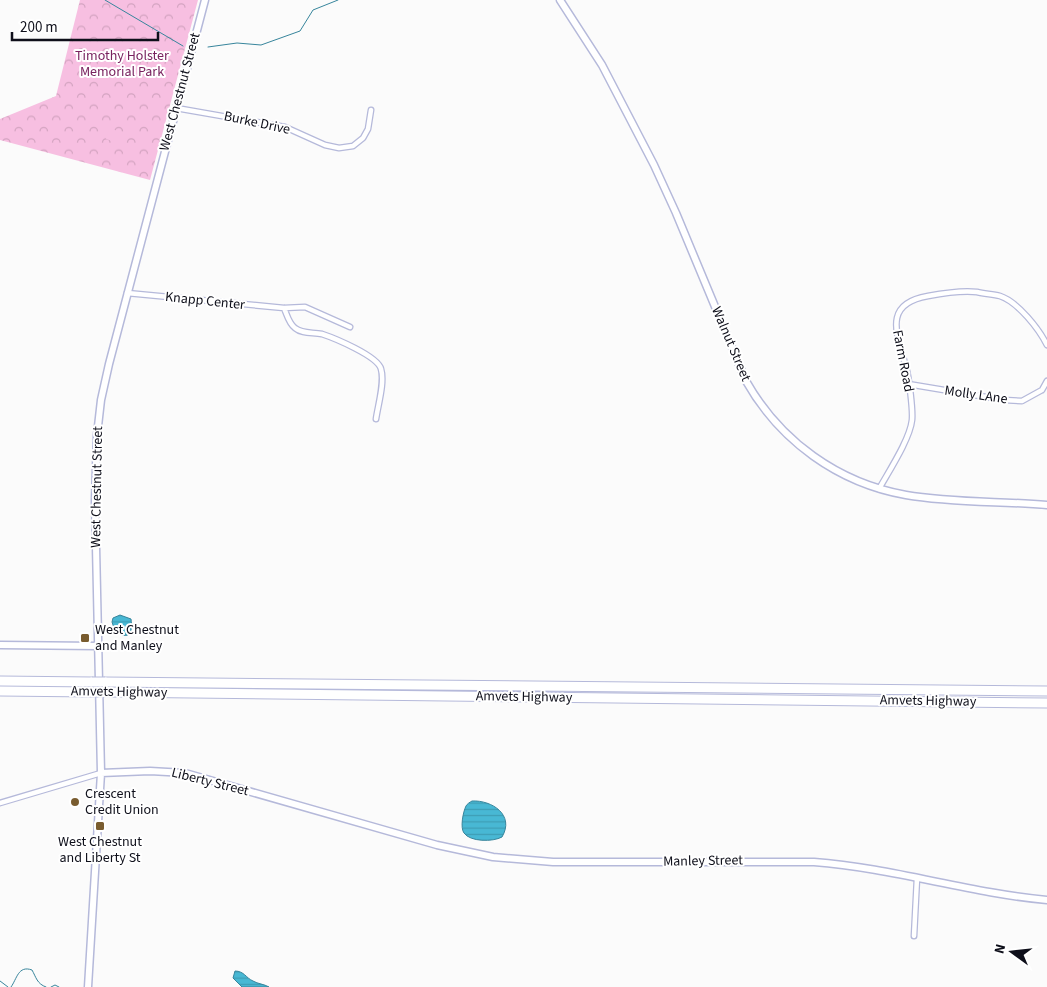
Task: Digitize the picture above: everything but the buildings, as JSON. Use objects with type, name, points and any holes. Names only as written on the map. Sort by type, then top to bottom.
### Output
[{"type":"highway","name":"Amvets Highway","points":[[0,681],[1047,691]]},
{"type":"highway","name":"Amvets Highway","points":[[0,691],[1047,702]]},
{"type":"main road","name":"West Chestnut Street","points":[[88,987],[101,773],[94,502],[96,443],[106,379],[127,293],[205,0]]},
{"type":"main road","name":"Walnut Street","points":[[560,0],[602,65],[638,132],[676,213],[735,358],[756,397],[783,431],[811,455],[846,476],[879,489],[927,498],[1047,506]]},
{"type":"main road","points":[[0,645],[98,646]]},
{"type":"main road","name":"Liberty Street","points":[[101,773],[150,771],[185,773],[360,823]]},
{"type":"main road","name":"Manley Street","points":[[360,823],[465,852],[516,860],[553,862],[814,862],[917,878],[1004,895],[1047,900]]},
{"type":"street","name":"Burke Drive","points":[[176,108],[285,127],[339,148],[353,146],[363,138],[368,129],[371,110]]},
{"type":"street","name":"Farm Road","points":[[879,489],[909,432],[912,419],[906,368],[895,326],[898,315],[906,303],[915,298],[968,291],[1000,296],[1011,302],[1032,323],[1047,345]]},
{"type":"street","name":"Knapp Center","points":[[127,293],[284,308],[305,307],[350,327]]},
{"type":"street","points":[[284,308],[291,324],[296,329],[329,337],[378,362],[382,378],[376,419]]},
{"type":"street","points":[[1044,392],[1047,381]]},
{"type":"street","name":"Molly LAne","points":[[908,384],[1004,400],[1022,401],[1044,392]]},
{"type":"street","name":"Liberty Street","points":[[0,802],[101,773]]},
{"type":"street","points":[[914,936],[917,878]]},
{"type":"green space","name":"Timothy Holster Memorial Park","points":[[80,0],[198,0],[150,180],[0,140],[0,119],[56,96]]},
{"type":"green space","points":[[109,128],[127,134],[124,145],[106,139]]},
{"type":"water","points":[[120,615],[131,619],[131,632],[127,635],[115,631],[112,622],[113,618]]},
{"type":"water","points":[[472,801],[487,803],[499,810],[506,822],[502,837],[493,840],[476,840],[464,833],[462,824],[464,812],[466,805]]},
{"type":"water","points":[[235,971],[241,972],[251,980],[269,987],[242,987],[233,978]]},
{"type":"waterway","points":[[105,0],[183,46]]},
{"type":"waterway","points":[[208,47],[237,43],[261,45],[300,31],[313,10],[338,0]]},
{"type":"waterway","points":[[11,987],[18,974],[24,969],[32,970],[39,982],[46,987]]},
{"type":"waterway","points":[[0,981],[8,987]]},
{"type":"waterway","points":[[51,987],[55,985],[59,987]]},
{"type":"place","name":"West Chestnut and Manley","points":[[85,638]]},
{"type":"place","name":"Crescent Credit Union","points":[[75,802]]},
{"type":"place","name":"West Chestnut and Liberty St","points":[[100,826]]}]
